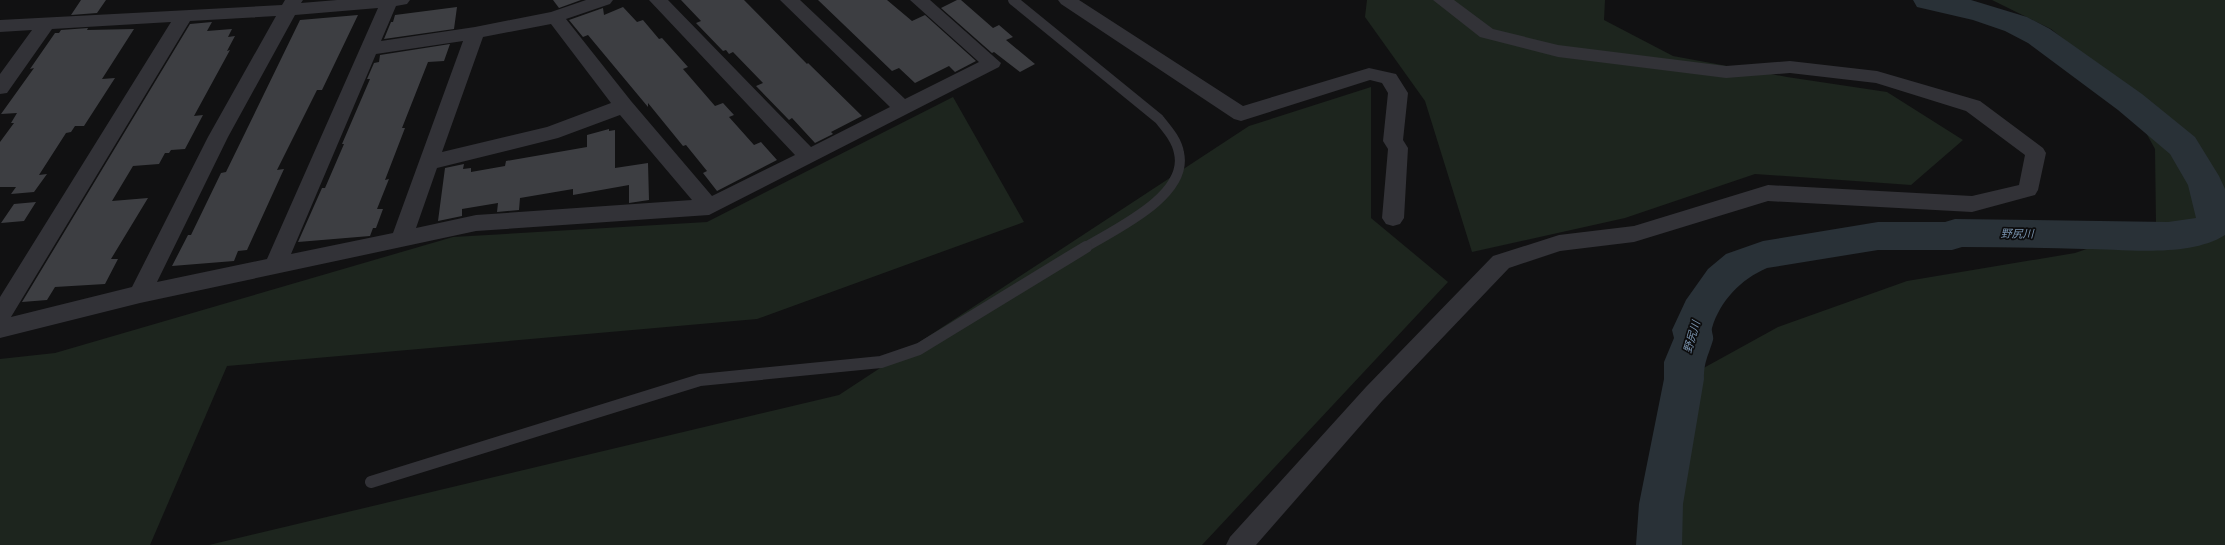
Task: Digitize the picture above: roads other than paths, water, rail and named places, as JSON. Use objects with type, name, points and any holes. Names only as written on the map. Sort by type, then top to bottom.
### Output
[{"type":"street","points":[[369,49],[475,33],[555,16],[604,0]]},
{"type":"street","points":[[658,0],[808,156]]},
{"type":"street","points":[[789,0],[903,108]]},
{"type":"street","points":[[0,329],[140,294],[476,223],[709,206],[992,63],[919,0]]},
{"type":"street","points":[[1067,0],[1241,114],[1368,74],[1389,78],[1398,93],[1393,141],[1398,148],[1393,218]]},
{"type":"street","points":[[1239,545],[1374,394],[1501,262],[1559,243],[1634,234],[1768,193],[1972,204],[2028,190],[2036,153],[1973,106],[1877,77],[1790,67],[1726,72],[1558,51],[1487,33],[1442,0]]},
{"type":"street","points":[[0,26],[183,17],[291,5],[395,1]]},
{"type":"street","points":[[275,265],[369,49],[395,1]]},
{"type":"street","points":[[140,294],[218,137],[291,5]]},
{"type":"street","points":[[555,16],[624,106],[709,206]]},
{"type":"street","points":[[0,316],[183,17]]},
{"type":"street","points":[[0,88],[47,23]]},
{"type":"street","points":[[400,239],[475,33]]},
{"type":"street","points":[[427,163],[551,133],[624,106]]},
{"type":"lane","points":[[371,482],[700,380],[882,362],[919,349],[1157,203],[1176,178],[1181,161],[1176,140],[1159,120],[1012,0]]},
{"type":"waterway","name":"野尻川","points":[[1659,545],[1661,504],[1684,379],[1684,362],[1694,338],[1692,330],[1705,300],[1721,279],[1739,264],[1763,255],[1878,236],[1952,236],[1955,233],[2168,236],[2203,231],[2214,224],[2214,214],[2206,185],[2183,146],[2130,102],[2039,36],[2016,24],[1981,12],[1928,0]]}]
